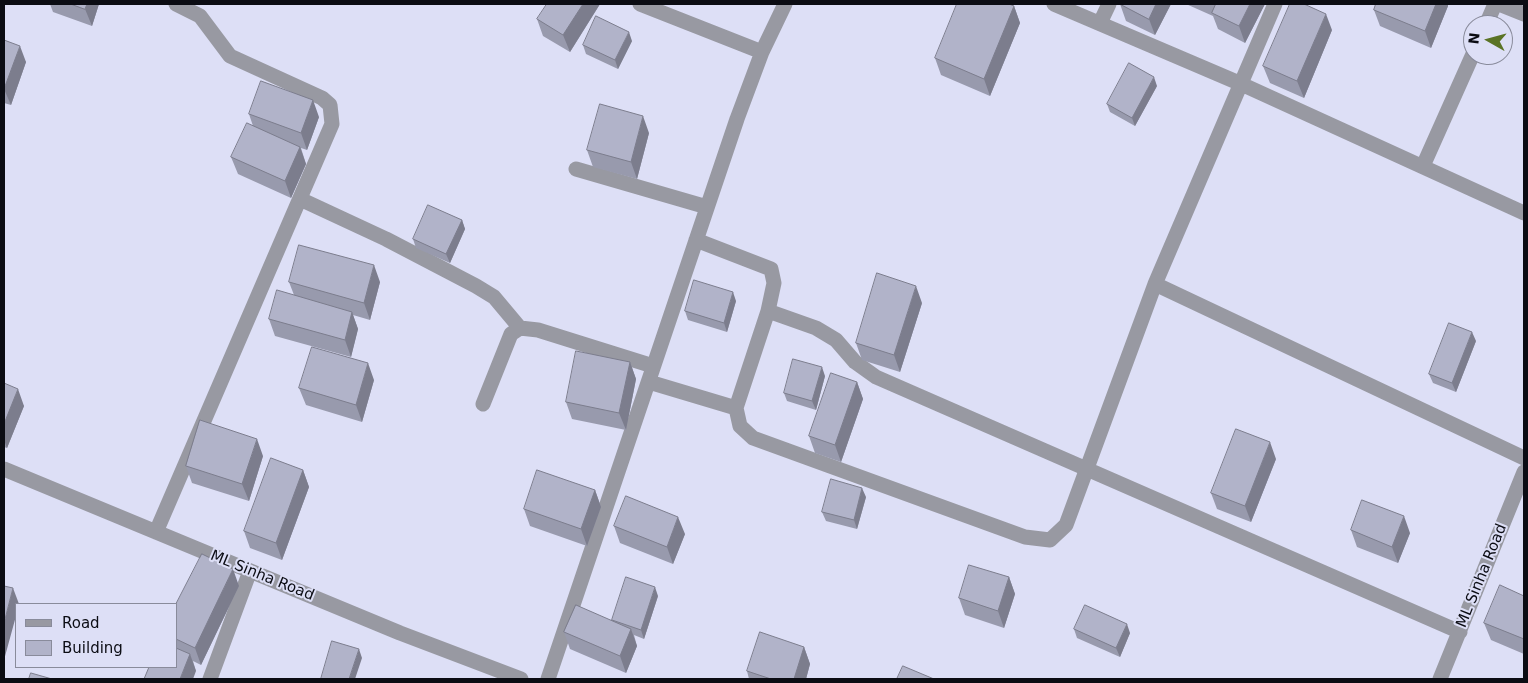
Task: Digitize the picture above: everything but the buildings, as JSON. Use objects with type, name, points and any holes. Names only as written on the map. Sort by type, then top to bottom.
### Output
[{"type":"street","points":[[156,532],[332,124],[330,105],[322,98],[230,56],[200,16],[176,4]]},
{"type":"street","points":[[640,4],[762,52]]},
{"type":"street","points":[[548,679],[707,207],[762,52],[785,4]]},
{"type":"street","points":[[1054,4],[1239,84],[1524,212]]},
{"type":"street","points":[[1100,23],[1109,4]]},
{"type":"street","points":[[696,240],[771,269],[774,283],[768,311],[736,408],[740,426],[753,438],[1025,537],[1050,540],[1066,525],[1155,284],[1239,84],[1275,4]]},
{"type":"street","points":[[1500,4],[1524,14]]},
{"type":"street","points":[[1423,166],[1468,65]]},
{"type":"street","points":[[576,169],[707,207]]},
{"type":"street","points":[[300,199],[386,239],[476,286],[494,297],[520,328]]},
{"type":"street","points":[[1155,284],[1524,458]]},
{"type":"street","points":[[768,311],[816,328],[836,340],[854,362],[876,377],[1085,470],[1460,632]]},
{"type":"street","points":[[484,404],[511,334],[520,328],[538,330],[653,366]]},
{"type":"street","points":[[649,382],[736,408]]},
{"type":"street","name":"ML Sinha Road","points":[[4,469],[400,633],[521,679]]},
{"type":"street","name":"ML Sinha Road","points":[[1440,679],[1524,472]]},
{"type":"street","points":[[210,679],[250,571]]}]
